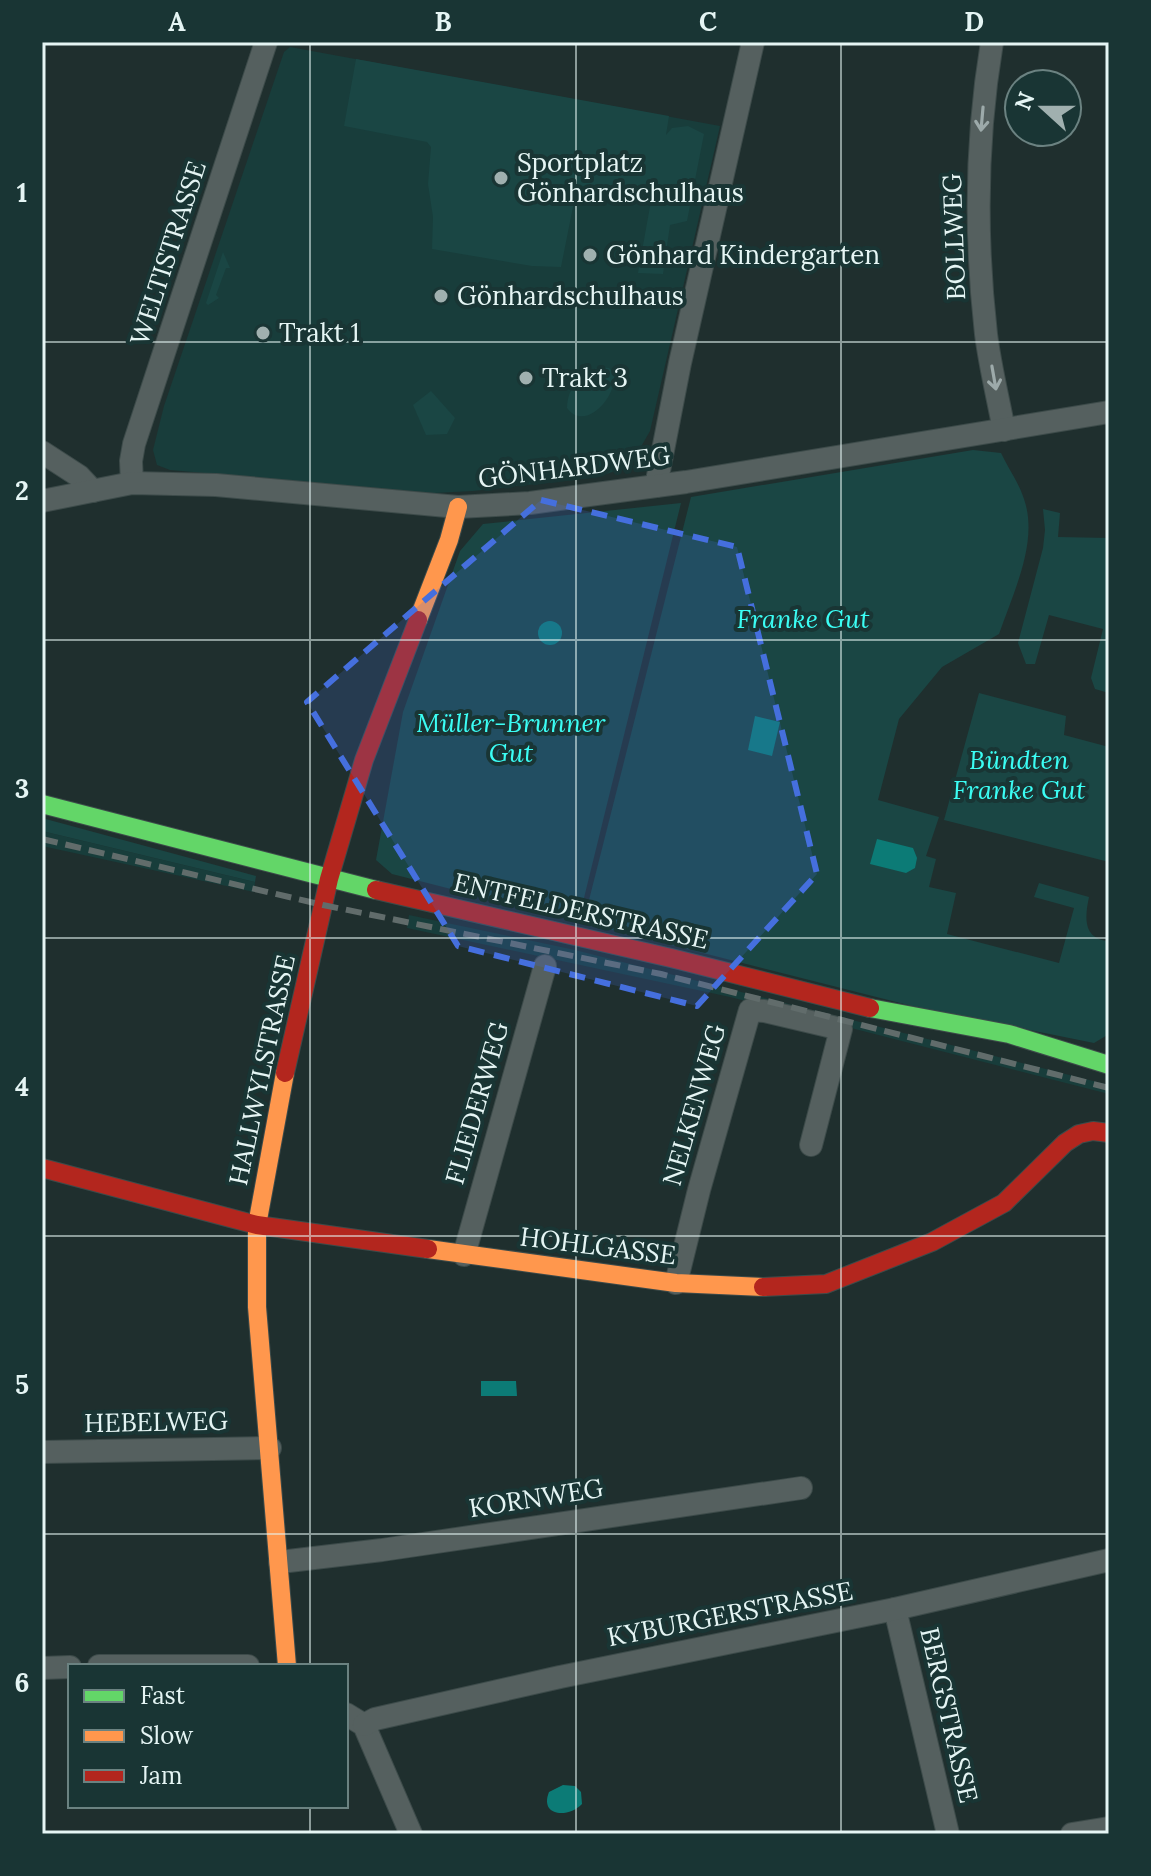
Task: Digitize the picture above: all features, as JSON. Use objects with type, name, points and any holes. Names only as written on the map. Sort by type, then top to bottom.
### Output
[{"type":"street","name":"WELTISTRASSE","points":[[132,483],[134,444],[266,42]]},
{"type":"street","points":[[656,486],[680,363],[753,42]]},
{"type":"street","name":"BOLLWEG","points":[[992,42],[980,143],[978,246],[986,336],[1004,430]]},
{"type":"street","name":"GÖNHARDWEG","points":[[42,501],[132,483],[216,485],[458,507],[530,503],[656,486],[1109,412]]},
{"type":"street","points":[[42,452],[79,476],[93,491]]},
{"type":"street","name":"HALLWYLSTRASSE","points":[[287,1664],[257,1307],[257,1225],[285,1075],[329,879],[364,760],[449,540],[458,507]]},
{"type":"street","name":"ENTFELDERSTRASSE","points":[[42,804],[329,879],[671,958],[872,1009],[1009,1034],[1109,1065]]},
{"type":"street","name":"FLIEDERWEG","points":[[464,1255],[545,966]]},
{"type":"street","name":"NELKENWEG","points":[[676,1283],[750,1010],[841,1029],[811,1145]]},
{"type":"street","name":"HOHLGASSE","points":[[42,1168],[257,1225],[676,1283],[729,1286],[824,1284],[909,1255],[1007,1201],[1070,1138],[1085,1130],[1099,1129],[1109,1133]]},
{"type":"street","name":"HEBELWEG","points":[[42,1452],[270,1448]]},
{"type":"street","name":"KORNWEG","points":[[280,1562],[382,1550],[801,1488]]},
{"type":"street","name":"KYBURGERSTRASSE","points":[[355,1720],[375,1719],[560,1677],[895,1609],[1109,1560]]},
{"type":"street","name":"BERGSTRASSE","points":[[895,1609],[948,1834]]},
{"type":"street","points":[[42,1668],[68,1667]]},
{"type":"street","points":[[355,1720],[411,1834]]},
{"type":"street","points":[[1072,1834],[1109,1828]]},
{"type":"highlighted area","points":[[541,500],[737,547],[817,874],[697,1006],[458,946],[307,702]]},
{"type":"shaded area","name":"Gönhardschulhaus","points":[[290,47],[720,126],[650,431],[634,459],[620,469],[599,477],[434,493],[170,470],[157,465],[153,450],[164,406],[284,52]]},
{"type":"shaded area","points":[[42,831],[255,882],[254,892],[42,846]]},
{"type":"shaded area","points":[[409,915],[575,950],[1109,1085],[1109,1094],[730,997],[407,928]]},
{"type":"green space","points":[[356,59],[669,116],[666,135],[672,128],[688,126],[704,134],[687,221],[670,225],[663,274],[638,273],[651,201],[577,187],[561,267],[532,266],[432,249],[433,217],[428,184],[431,147],[427,142],[344,126]]},
{"type":"green space","points":[[223,252],[230,268],[226,268],[216,295],[219,298],[208,305],[206,303]]},
{"type":"green space","points":[[600,367],[609,368],[614,373],[611,392],[591,414],[574,415],[567,408],[573,387],[587,373]]},
{"type":"green space","points":[[431,391],[455,418],[447,434],[426,435],[413,405]]},
{"type":"green space","points":[[973,450],[1001,453],[1022,493],[1028,515],[1028,532],[1022,567],[999,634],[942,667],[899,719],[878,800],[939,817],[926,856],[936,859],[929,887],[956,893],[947,934],[1059,963],[1074,908],[1034,897],[1039,883],[1089,897],[1087,925],[1094,936],[1109,941],[1109,1034],[1094,1043],[912,1006],[392,874],[376,860],[403,712],[460,551],[483,524],[681,503],[583,902],[588,904],[691,497]]},
{"type":"green space","points":[[1043,509],[1060,513],[1058,537],[1109,538],[1109,693],[1095,689],[1091,678],[1103,629],[1049,615],[1035,664],[1026,664],[1018,643],[1043,548]]},
{"type":"green space","name":"Bündten Franke Gut","points":[[979,693],[1066,716],[1064,735],[1109,747],[1109,862],[944,820]]},
{"type":"green space","points":[[42,818],[256,876],[255,882],[42,831]]},
{"type":"water","points":[[550,621],[558,625],[562,633],[558,641],[550,645],[542,641],[538,633],[542,625]]},
{"type":"water","points":[[755,716],[780,722],[772,756],[748,750]]},
{"type":"water","points":[[877,839],[913,848],[917,858],[915,868],[906,873],[870,864]]},
{"type":"water","points":[[481,1381],[516,1381],[517,1396],[481,1396]]},
{"type":"water","points":[[563,1785],[575,1786],[581,1792],[582,1804],[570,1812],[557,1813],[548,1806],[547,1800],[549,1792]]},
{"type":"railway","points":[[42,839],[323,905],[661,974],[1109,1088]]},
{"type":"traffic: fast","points":[[42,804],[376,890]]},
{"type":"traffic: fast","points":[[870,1008],[1009,1034],[1109,1065]]},
{"type":"traffic: slow","points":[[418,620],[449,540],[458,507]]},
{"type":"traffic: slow","points":[[285,1073],[257,1225],[257,1307],[287,1664]]},
{"type":"traffic: slow","points":[[428,1249],[676,1283],[763,1287]]},
{"type":"traffic: jam","points":[[285,1073],[329,879],[364,760],[418,620]]},
{"type":"traffic: jam","points":[[376,890],[870,1008]]},
{"type":"traffic: jam","points":[[763,1287],[826,1284],[932,1242],[1004,1203],[1065,1143],[1079,1134],[1093,1131],[1109,1133]]},
{"type":"traffic: jam","points":[[42,1168],[257,1225],[428,1249]]},
{"type":"place","name":"Sportplatz Gönhardschulhaus","points":[[501,178]]},
{"type":"place","name":"Gönhard Kindergarten","points":[[590,255]]},
{"type":"place","name":"Gönhardschulhaus","points":[[441,296]]},
{"type":"place","name":"Trakt 1","points":[[263,333]]},
{"type":"place","name":"Trakt 3","points":[[526,378]]},
{"type":"park label","name":"Franke Gut","points":[[803,619]]},
{"type":"park label","name":"Müller-Brunner Gut","points":[[511,738]]}]
